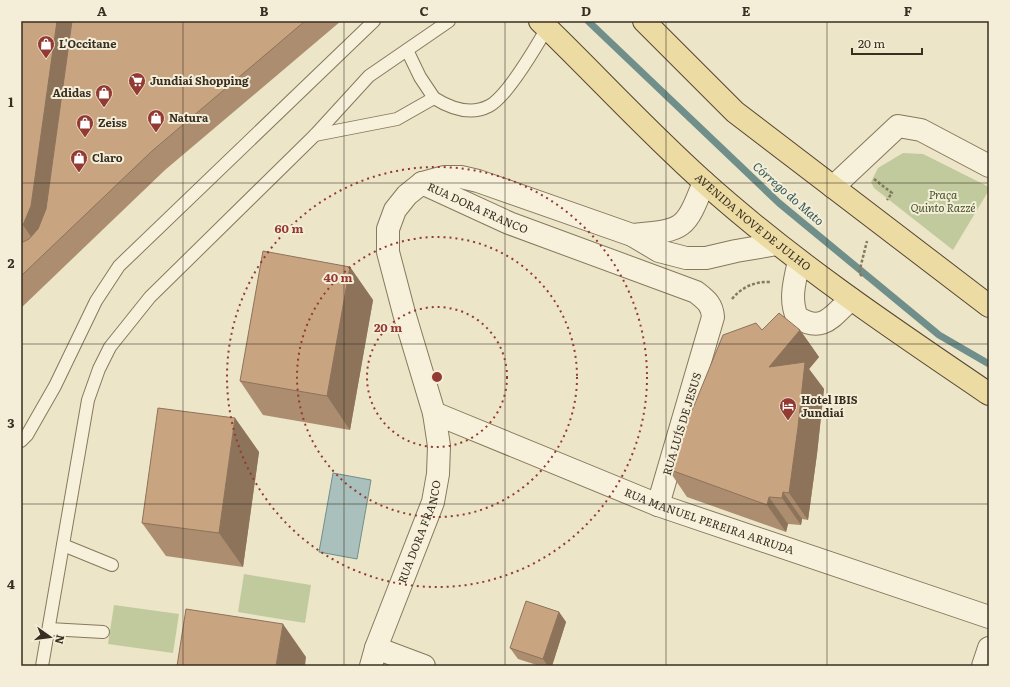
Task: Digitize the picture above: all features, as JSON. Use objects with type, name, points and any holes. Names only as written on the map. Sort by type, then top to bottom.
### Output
[{"type":"main road","points":[[644,21],[735,112],[989,306]]},
{"type":"main road","name":"AVENIDA NOVE DE JULHO","points":[[544,25],[652,134],[704,182],[777,244],[851,299],[989,394]]},
{"type":"street","points":[[833,187],[898,126],[921,130],[989,166]]},
{"type":"street","points":[[422,183],[444,177],[461,177],[478,180],[632,235],[659,251],[686,258],[706,258],[736,250],[777,244]]},
{"type":"street","points":[[632,235],[664,232],[678,228],[687,220],[704,182]]},
{"type":"street","name":"RUA DORA FRANCO","points":[[371,660],[433,502],[438,467],[439,446],[434,413],[404,313],[388,252],[388,228],[395,210],[407,195],[422,183],[509,222],[696,292],[709,302],[712,308],[713,317]]},
{"type":"street","points":[[799,260],[792,307],[797,318],[813,326],[820,325],[829,320],[851,299]]},
{"type":"street","name":"RUA LUÍS DE JESUS","points":[[658,505],[713,317]]},
{"type":"street","name":"RUA MANUEL PEREIRA ARRUDA","points":[[434,413],[658,505],[989,617]]},
{"type":"street","points":[[983,666],[989,648]]},
{"type":"street","points":[[371,660],[424,666]]},
{"type":"lane","points":[[21,441],[27,435],[56,386],[96,301],[120,266],[374,21]]},
{"type":"lane","points":[[42,666],[88,400],[99,369],[110,347],[150,297],[316,135],[369,76],[449,21]]},
{"type":"lane","points":[[407,50],[420,77],[434,98],[450,107],[472,111],[489,106],[506,90],[544,25]]},
{"type":"lane","points":[[316,135],[397,118],[434,98]]},
{"type":"lane","points":[[63,545],[112,565]]},
{"type":"lane","points":[[49,629],[103,632]]},
{"type":"path","points":[[859,274],[863,259]]},
{"type":"path","points":[[713,317],[739,291],[760,281],[794,286]]},
{"type":"green space","name":"Praça Quinto Razzé","points":[[903,153],[923,154],[989,187],[989,190],[953,250],[874,188],[871,182],[878,168]]},
{"type":"green space","points":[[244,574],[311,585],[305,623],[238,612]]},
{"type":"green space","points":[[114,605],[179,614],[173,653],[108,644]]},
{"type":"water","points":[[333,473],[371,480],[357,559],[319,552]]},
{"type":"building","points":[[21,21],[57,21],[31,206],[23,225],[21,226]]},
{"type":"building","name":"Jundiaí Shopping","points":[[72,21],[305,21],[152,151],[21,276],[21,243],[29,239],[38,229],[46,209]]},
{"type":"building","points":[[263,251],[350,267],[327,396],[240,381]]},
{"type":"building","points":[[779,313],[800,330],[769,367],[805,362],[789,493],[783,492],[782,498],[769,497],[767,505],[668,469],[723,335],[756,323],[762,330]]},
{"type":"building","points":[[158,408],[235,418],[219,533],[142,523]]},
{"type":"building","points":[[526,601],[559,612],[543,659],[510,648]]},
{"type":"building","points":[[186,609],[283,624],[276,666],[177,666]]},
{"type":"waterway","name":"Córrego do Mato","points":[[588,21],[779,203],[939,335],[989,364]]},
{"type":"place","name":"L'Occitane","points":[[46,59]]},
{"type":"place","name":"Jundiaí Shopping","points":[[137,96]]},
{"type":"place","name":"Adidas","points":[[104,108]]},
{"type":"place","name":"Natura","points":[[156,133]]},
{"type":"place","name":"Zeiss","points":[[85,138]]},
{"type":"place","name":"Claro","points":[[79,173]]},
{"type":"place","name":"Hotel IBIS Jundiaí","points":[[788,421]]}]
